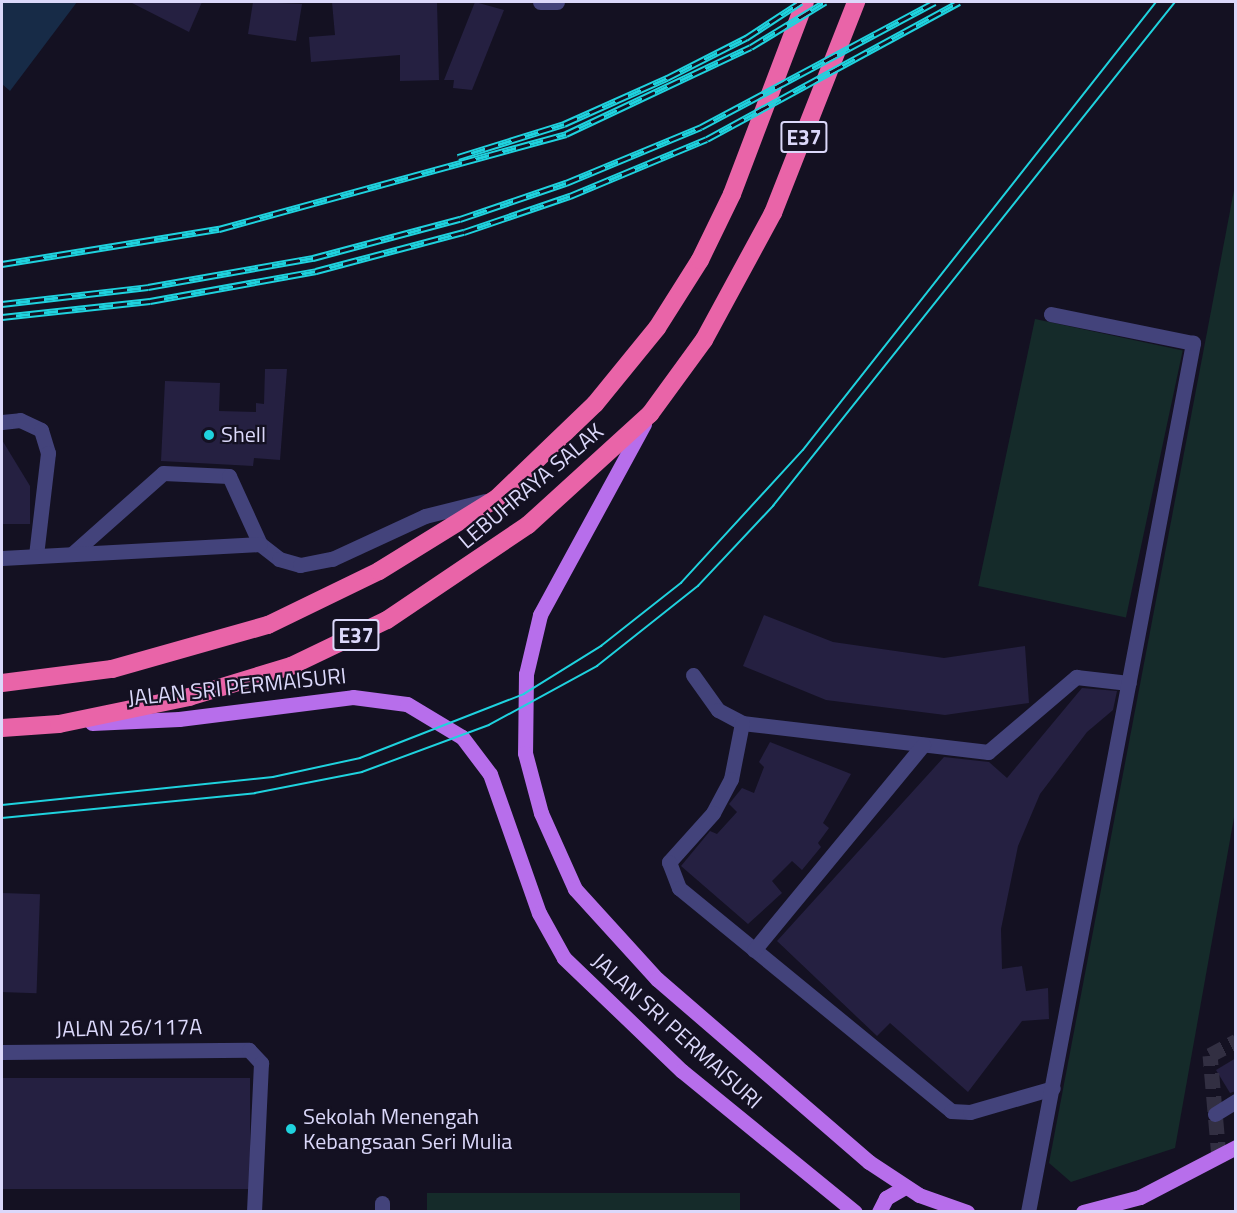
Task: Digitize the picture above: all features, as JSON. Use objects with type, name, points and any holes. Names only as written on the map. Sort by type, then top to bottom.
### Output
[{"type":"highway","name":"LEBUHRAYA SALAK","points":[[2,683],[112,669],[268,625],[379,571],[497,498],[595,404],[657,328],[700,260],[732,194],[805,2]]},
{"type":"highway","name":"LEBUHRAYA SALAK","points":[[2,728],[59,724],[244,681],[291,666],[387,620],[528,525],[650,414],[746,270],[800,150],[856,2]]},
{"type":"main road","name":"JALAN SRI PERMAISURI","points":[[650,414],[540,615],[526,674],[525,753],[542,813],[575,889],[657,978],[869,1162],[905,1187],[967,1212]]},
{"type":"main road","name":"JALAN SRI PERMAISURI","points":[[59,724],[179,719],[353,697],[407,704],[462,737],[490,774],[539,914],[564,958],[682,1071],[855,1212]]},
{"type":"main road","points":[[1083,1212],[1140,1197],[1236,1148]]},
{"type":"main road","points":[[879,1212],[886,1198],[905,1187]]},
{"type":"street","points":[[540,2],[557,2]]},
{"type":"street","points":[[1028,1212],[1193,344],[1052,314]]},
{"type":"street","points":[[2,422],[20,420],[41,430],[48,453],[36,555]]},
{"type":"street","points":[[72,553],[163,472],[229,476],[260,544],[279,559],[300,565],[332,559],[425,516],[497,498]]},
{"type":"street","points":[[2,558],[260,544]]},
{"type":"street","points":[[693,675],[718,710],[742,723],[988,752],[1076,677],[1129,683]]},
{"type":"street","points":[[742,723],[731,779],[713,813],[669,862],[679,888],[951,1111],[970,1112],[1053,1088]]},
{"type":"street","points":[[754,950],[923,745]]},
{"type":"street","name":"JALAN 26/117A","points":[[2,1052],[249,1050],[261,1063],[254,1212]]},
{"type":"street","points":[[1215,1114],[1236,1101]]},
{"type":"green space","points":[[1235,185],[1235,812],[1175,1148],[1071,1182],[1049,1163]]},
{"type":"green space","points":[[1035,319],[1183,350],[1126,617],[978,586]]},
{"type":"green space","points":[[427,1193],[740,1193],[740,1211],[427,1211]]},
{"type":"water","points":[[2,2],[77,2],[10,91],[2,84]]},
{"type":"building","points":[[130,2],[202,2],[189,32]]},
{"type":"building","points":[[253,2],[302,4],[296,41],[248,34]]},
{"type":"building","points":[[332,2],[437,2],[439,80],[400,81],[400,55],[311,62],[309,37],[335,35]]},
{"type":"building","points":[[475,2],[504,10],[472,90],[453,88],[454,80],[444,80]]},
{"type":"building","name":"Shell","points":[[265,369],[287,369],[280,460],[254,458],[253,466],[161,461],[165,381],[220,383],[219,411],[256,412],[256,403],[264,404]]},
{"type":"building","points":[[2,440],[30,486],[30,524],[2,524]]},
{"type":"building","points":[[764,615],[833,642],[944,658],[1025,646],[1029,703],[945,715],[826,700],[743,666]]},
{"type":"building","points":[[1082,688],[1117,691],[1113,710],[1087,732],[1040,794],[1018,846],[1001,929],[1002,969],[1022,966],[1026,991],[1048,988],[1049,1019],[1022,1021],[968,1092],[890,1023],[877,1036],[777,941],[944,757],[989,762],[1007,778]]},
{"type":"building","points":[[770,742],[851,774],[823,823],[829,828],[818,843],[821,847],[802,870],[792,861],[772,881],[782,893],[748,924],[681,866],[710,831],[717,834],[737,812],[729,804],[742,788],[754,793],[764,767],[759,762]]},
{"type":"building","points":[[2,893],[40,894],[37,993],[2,992]]},
{"type":"building","points":[[1236,1058],[1236,1091],[1230,1093],[1216,1070]]},
{"type":"building","points":[[2,1078],[250,1078],[250,1189],[2,1189]]},
{"type":"tunnel","points":[[1219,1157],[1210,1055],[1236,1041]]},
{"type":"tram line","points":[[2,805],[273,777],[360,758],[524,694],[601,646],[681,583],[803,450],[1156,2]]},
{"type":"tram line","points":[[2,818],[255,793],[362,772],[489,725],[597,666],[698,586],[773,506],[1175,2]]},
{"type":"railway","points":[[458,157],[564,124],[667,78],[746,38],[801,2]]},
{"type":"railway","points":[[2,264],[219,229],[566,134],[751,47],[825,2]]},
{"type":"railway","points":[[2,304],[148,287],[313,258],[460,219],[566,183],[701,127],[935,2]]},
{"type":"railway","points":[[2,317],[150,301],[316,271],[464,232],[570,196],[707,139],[959,2]]},
{"type":"place","name":"Shell","points":[[209,435]]},
{"type":"place","name":"Sekolah Menengah Kebangsaan Seri Mulia","points":[[291,1129]]}]
